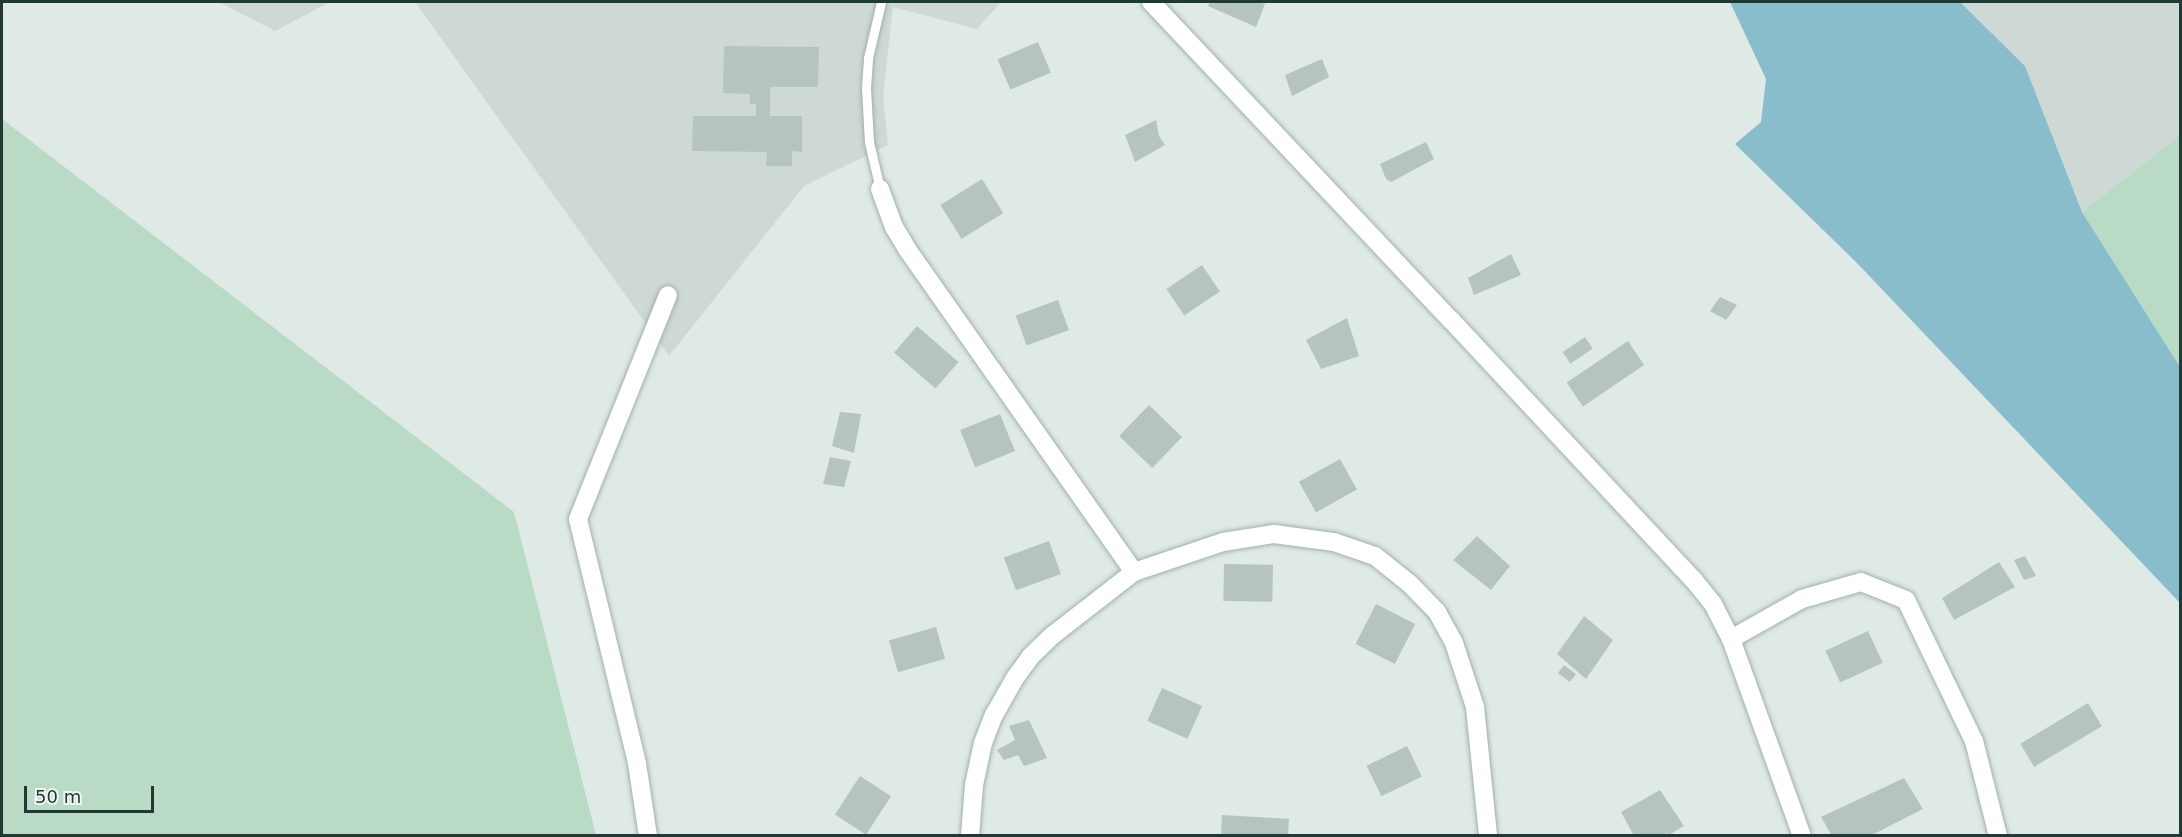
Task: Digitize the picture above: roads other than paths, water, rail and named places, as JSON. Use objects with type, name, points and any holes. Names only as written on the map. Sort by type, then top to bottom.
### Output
[{"type":"street","points":[[1151,2],[1692,578],[1713,604],[1731,639],[1802,836]]},
{"type":"street","points":[[880,189],[894,227],[907,249],[1134,572]]},
{"type":"street","points":[[648,836],[637,763],[578,519],[668,295]]},
{"type":"street","points":[[970,836],[974,785],[983,743],[1015,678],[1030,657],[1053,635],[1134,572],[1223,542],[1274,534],[1334,542],[1375,556],[1410,584],[1437,612],[1454,643],[1475,707],[1488,836]]},
{"type":"street","points":[[1731,639],[1802,599],[1861,582],[1906,600],[1974,741],[1998,836]]},
{"type":"lane","points":[[880,189],[866,117],[868,58],[881,2]]},
{"type":"water","points":[[1730,2],[1960,2],[2025,66],[2082,212],[2180,367],[2180,603],[1857,263],[1735,144],[1761,122],[1766,79]]}]
